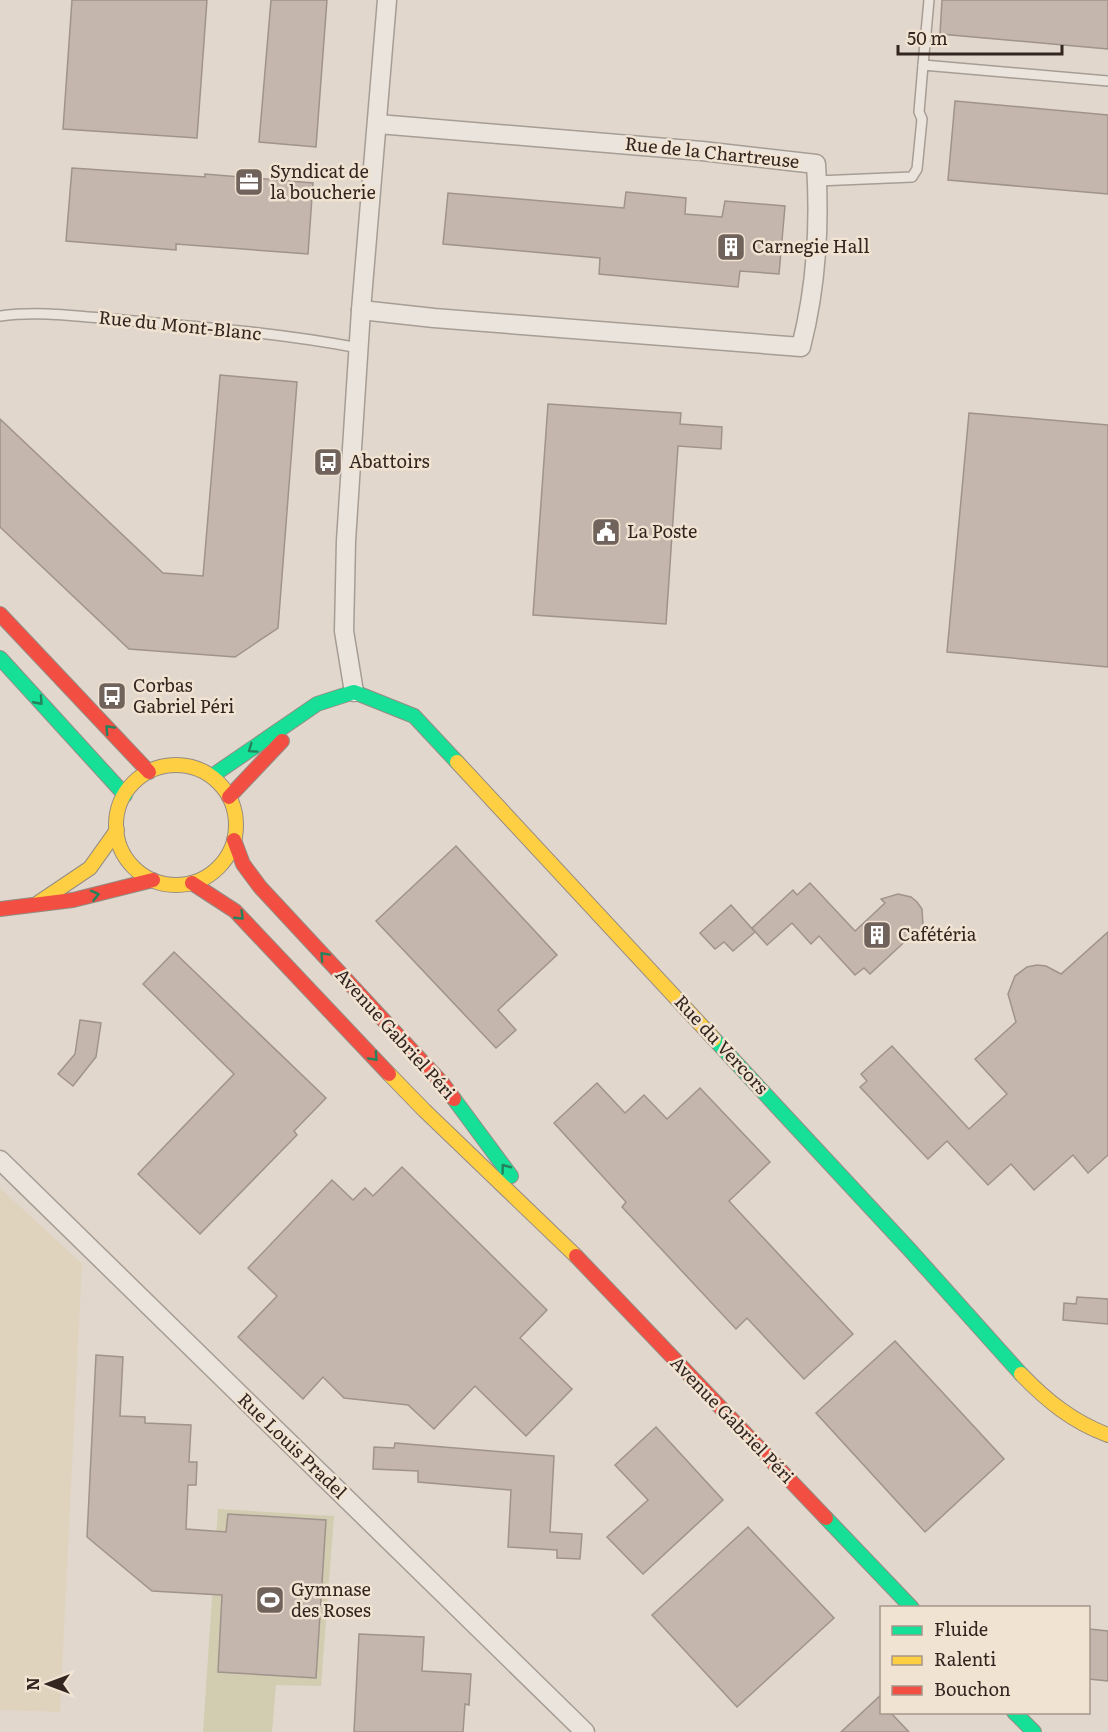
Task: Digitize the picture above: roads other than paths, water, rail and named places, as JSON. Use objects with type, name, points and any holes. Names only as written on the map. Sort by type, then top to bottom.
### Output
[{"type":"main road","points":[[0,614],[149,772]]},
{"type":"main road","points":[[0,658],[124,795]]},
{"type":"main road","points":[[212,776],[317,704],[354,692]]},
{"type":"main road","name":"Rue du Vercors","points":[[354,692],[414,716],[869,1205],[1034,1388],[1081,1424],[1108,1436]]},
{"type":"main road","points":[[229,797],[317,704]]},
{"type":"main road","points":[[181,765],[212,776],[229,797],[234,811],[236,825],[234,840],[228,855],[219,867],[206,877],[192,883],[178,885],[153,880],[141,874],[124,855],[119,842],[117,830],[119,806],[124,795],[135,782],[149,772],[164,766],[181,765]]},
{"type":"main road","points":[[38,903],[90,868],[117,830]]},
{"type":"main road","name":"Avenue Gabriel Péri","points":[[234,840],[243,864],[260,887],[443,1084],[553,1232]]},
{"type":"main road","points":[[0,909],[72,900],[153,880]]},
{"type":"main road","name":"Avenue Gabriel Péri","points":[[192,883],[235,911],[424,1110],[553,1232],[910,1606]]},
{"type":"main road","points":[[1015,1714],[1034,1732]]},
{"type":"street","points":[[354,692],[344,631],[346,541],[358,348],[387,0]]},
{"type":"street","name":"Rue de la Chartreuse","points":[[361,310],[434,318],[801,347],[811,309],[818,205],[816,164],[691,150],[378,124]]},
{"type":"street","name":"Rue Louis Pradel","points":[[0,1160],[585,1732]]},
{"type":"lane","points":[[818,181],[912,177],[917,169],[922,119],[919,112],[929,0]]},
{"type":"lane","points":[[923,65],[1108,81]]},
{"type":"lane","name":"Rue du Mont-Blanc","points":[[0,316],[44,314],[150,322],[262,334],[358,348]]},
{"type":"place","name":"Syndicat de la boucherie","points":[[249,182]]},
{"type":"place","name":"Carnegie Hall","points":[[731,247]]},
{"type":"place","name":"Abattoirs","points":[[328,462]]},
{"type":"place","name":"La Poste","points":[[606,532]]},
{"type":"place","name":"Corbas Gabriel Péri","points":[[112,696]]},
{"type":"place","name":"Cafétéria","points":[[877,935]]},
{"type":"place","name":"Gymnase des Roses","points":[[270,1600]]}]
